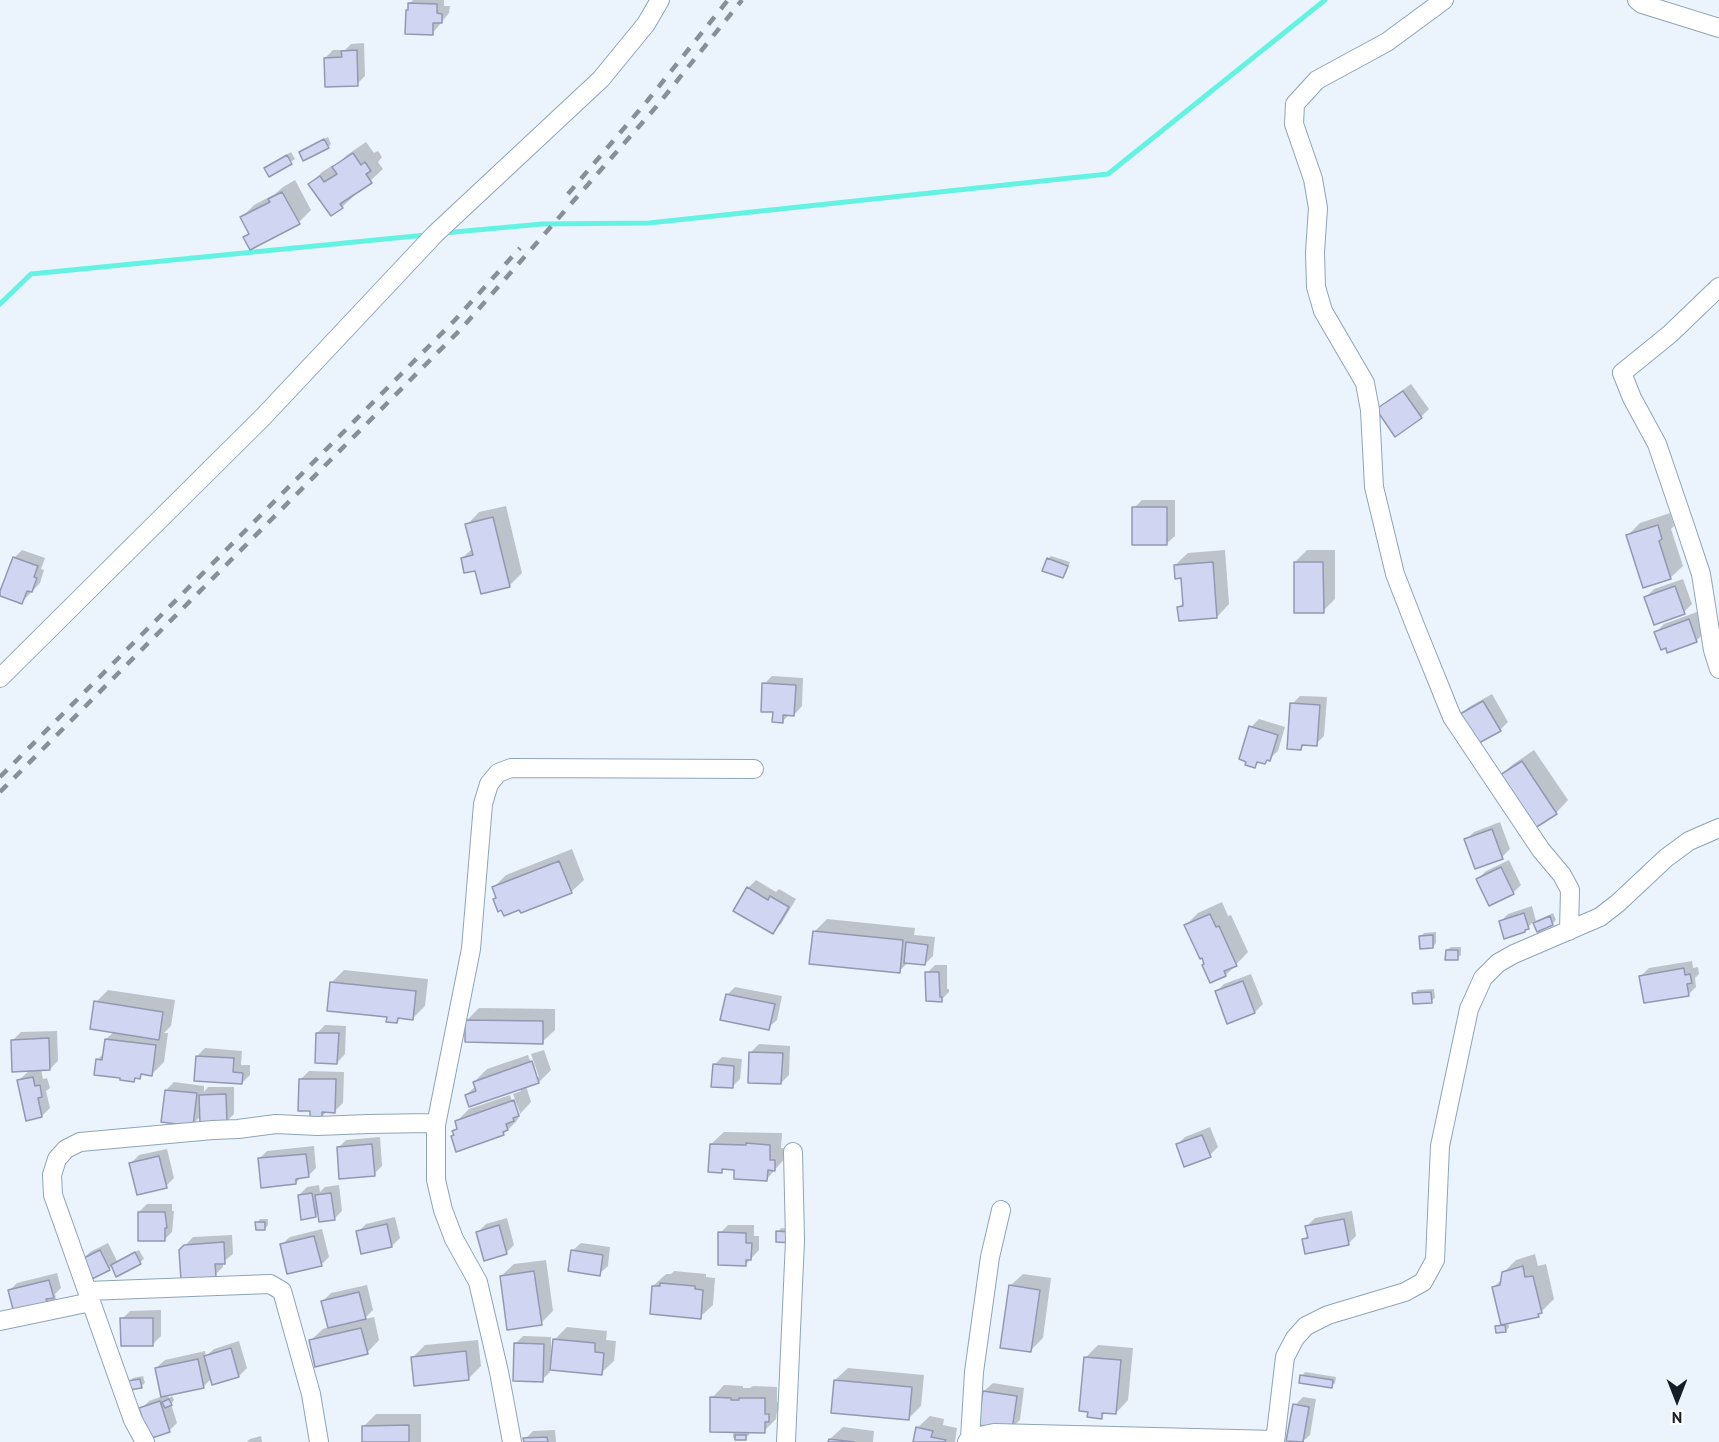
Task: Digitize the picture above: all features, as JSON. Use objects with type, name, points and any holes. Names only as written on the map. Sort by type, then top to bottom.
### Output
[{"type":"street","points":[[0,678],[263,417],[435,234],[601,79],[646,24],[660,0]]},
{"type":"street","points":[[1444,0],[1387,42],[1317,80],[1295,104],[1294,124],[1313,179],[1318,208],[1315,252],[1316,287],[1323,311],[1365,383],[1370,410],[1374,487],[1395,574],[1452,717],[1541,849],[1562,875],[1570,890],[1569,931]]},
{"type":"street","points":[[1637,0],[1642,4],[1719,28]]},
{"type":"street","points":[[1719,287],[1670,334],[1622,373],[1632,398],[1657,444],[1701,574],[1713,650],[1719,669]]},
{"type":"street","points":[[512,1442],[499,1372],[478,1282],[454,1239],[443,1210],[436,1180],[436,1125],[471,949],[483,804],[489,784],[498,773],[511,768],[754,769]]},
{"type":"street","points":[[1001,1210],[990,1257],[974,1372],[969,1440],[994,1433],[1275,1441],[1285,1357],[1295,1338],[1306,1326],[1328,1315],[1406,1292],[1423,1282],[1435,1260],[1440,1146],[1469,1009],[1483,978],[1506,958],[1600,917],[1666,858],[1689,841],[1719,828]]},
{"type":"street","points":[[145,1442],[133,1420],[53,1195],[52,1175],[57,1159],[66,1149],[80,1142],[213,1130],[238,1130],[276,1124],[317,1126],[431,1123],[436,1125]]},
{"type":"street","points":[[786,1442],[795,1240],[793,1152]]},
{"type":"street","points":[[0,1321],[89,1297],[270,1284],[282,1291],[311,1394],[320,1442]]},
{"type":"building","points":[[408,3],[437,4],[437,13],[442,14],[442,23],[433,23],[433,35],[405,34]]},
{"type":"building","points":[[357,50],[358,86],[325,87],[324,58],[342,57],[341,51]]},
{"type":"building","points":[[324,139],[329,148],[303,161],[299,152]]},
{"type":"building","points":[[353,153],[361,165],[365,162],[371,171],[366,174],[372,183],[340,204],[343,208],[331,216],[308,184],[320,176],[324,182],[337,174],[332,167]]},
{"type":"building","points":[[287,155],[292,164],[269,177],[264,168]]},
{"type":"building","points":[[282,192],[300,224],[250,250],[243,237],[249,234],[240,217],[270,202],[268,199]]},
{"type":"building","points":[[1403,391],[1422,418],[1395,437],[1376,409]]},
{"type":"building","points":[[1132,507],[1167,507],[1167,545],[1132,545]]},
{"type":"building","points":[[493,517],[510,587],[481,594],[475,571],[464,573],[461,558],[473,555],[465,524]]},
{"type":"building","points":[[1658,525],[1662,539],[1659,541],[1671,579],[1643,588],[1626,535]]},
{"type":"building","points":[[13,557],[38,566],[32,592],[27,591],[22,604],[0,596]]},
{"type":"building","points":[[1047,558],[1068,566],[1063,578],[1042,571]]},
{"type":"building","points":[[1213,562],[1217,618],[1179,621],[1177,607],[1183,606],[1181,578],[1175,579],[1174,565]]},
{"type":"building","points":[[1294,562],[1323,562],[1324,613],[1294,613]]},
{"type":"building","points":[[1675,586],[1685,614],[1654,625],[1644,597]]},
{"type":"building","points":[[1689,619],[1697,642],[1667,653],[1666,648],[1661,650],[1654,632]]},
{"type":"building","points":[[762,683],[796,685],[794,716],[783,715],[783,723],[772,722],[773,712],[761,712]]},
{"type":"building","points":[[1483,701],[1501,731],[1477,744],[1460,714]]},
{"type":"building","points":[[1290,703],[1320,705],[1317,746],[1302,745],[1301,750],[1287,749]]},
{"type":"building","points":[[1249,726],[1278,735],[1270,761],[1267,760],[1265,764],[1257,762],[1255,768],[1245,765],[1246,762],[1239,759]]},
{"type":"building","points":[[1522,761],[1557,814],[1532,830],[1497,777]]},
{"type":"building","points":[[1492,829],[1503,859],[1475,869],[1464,839]]},
{"type":"building","points":[[559,861],[572,893],[521,913],[519,910],[504,916],[501,910],[498,912],[493,899],[496,898],[492,887]]},
{"type":"building","points":[[1501,867],[1514,894],[1489,906],[1476,879]]},
{"type":"building","points":[[747,887],[768,900],[770,896],[789,907],[773,934],[733,911]]},
{"type":"building","points":[[1524,913],[1529,929],[1504,939],[1499,921]]},
{"type":"building","points":[[1210,914],[1216,927],[1219,926],[1237,966],[1224,971],[1226,976],[1210,983],[1202,965],[1204,964],[1202,958],[1200,959],[1184,925]]},
{"type":"building","points":[[1550,916],[1553,925],[1537,932],[1533,923]]},
{"type":"building","points":[[813,931],[903,940],[900,973],[809,964]]},
{"type":"building","points":[[1433,935],[1433,948],[1420,949],[1419,936]]},
{"type":"building","points":[[906,942],[928,945],[925,965],[904,963]]},
{"type":"building","points":[[1446,950],[1458,950],[1458,960],[1445,960]]},
{"type":"building","points":[[1684,968],[1685,975],[1690,974],[1692,983],[1687,984],[1689,996],[1644,1003],[1639,976]]},
{"type":"building","points":[[925,972],[939,972],[942,1002],[926,1001]]},
{"type":"building","points":[[1243,981],[1255,1013],[1227,1024],[1215,991]]},
{"type":"building","points":[[330,982],[416,991],[413,1020],[398,1018],[397,1023],[386,1022],[387,1017],[327,1011]]},
{"type":"building","points":[[1431,992],[1432,1003],[1413,1004],[1412,993]]},
{"type":"building","points":[[726,994],[775,1004],[769,1030],[720,1020]]},
{"type":"building","points":[[94,1001],[163,1012],[159,1040],[90,1029]]},
{"type":"building","points":[[465,1020],[543,1021],[543,1044],[465,1042]]},
{"type":"building","points":[[316,1033],[339,1033],[337,1064],[315,1063]]},
{"type":"building","points":[[49,1038],[50,1070],[12,1072],[11,1040]]},
{"type":"building","points":[[105,1039],[156,1045],[152,1076],[141,1074],[140,1079],[135,1078],[134,1082],[94,1075],[96,1059],[102,1060]]},
{"type":"building","points":[[749,1052],[783,1053],[781,1084],[748,1083]]},
{"type":"building","points":[[196,1056],[234,1058],[233,1072],[243,1073],[242,1084],[194,1081]]},
{"type":"building","points":[[532,1061],[539,1083],[469,1107],[465,1095],[476,1091],[473,1082]]},
{"type":"building","points":[[713,1064],[734,1066],[733,1088],[711,1087]]},
{"type":"building","points":[[33,1077],[35,1086],[40,1085],[42,1097],[38,1098],[42,1117],[26,1121],[17,1080]]},
{"type":"building","points":[[299,1079],[336,1079],[335,1113],[322,1112],[322,1119],[310,1118],[310,1111],[298,1111]]},
{"type":"building","points":[[165,1090],[197,1093],[193,1126],[161,1122]]},
{"type":"building","points":[[226,1094],[227,1124],[200,1124],[199,1095]]},
{"type":"building","points":[[514,1100],[519,1116],[506,1124],[508,1130],[503,1132],[504,1135],[456,1152],[451,1136],[454,1135],[452,1131],[457,1129],[455,1121]]},
{"type":"building","points":[[1202,1135],[1211,1157],[1184,1167],[1176,1144]]},
{"type":"building","points":[[746,1143],[770,1145],[770,1160],[775,1160],[775,1171],[768,1170],[767,1181],[734,1179],[734,1170],[722,1169],[722,1173],[708,1172],[710,1144],[746,1145]]},
{"type":"building","points":[[372,1144],[375,1176],[339,1179],[337,1147]]},
{"type":"building","points":[[306,1154],[309,1177],[296,1179],[296,1184],[261,1188],[258,1158]]},
{"type":"building","points":[[159,1156],[167,1188],[137,1195],[129,1163]]},
{"type":"building","points":[[312,1193],[316,1217],[301,1220],[298,1195]]},
{"type":"building","points":[[331,1193],[335,1220],[319,1222],[315,1195]]},
{"type":"building","points":[[138,1212],[165,1212],[167,1228],[165,1228],[165,1241],[138,1241]]},
{"type":"building","points":[[1344,1219],[1349,1245],[1305,1254],[1302,1239],[1308,1238],[1305,1226]]},
{"type":"building","points":[[255,1222],[265,1222],[265,1230],[256,1230]]},
{"type":"building","points":[[387,1224],[392,1247],[361,1254],[356,1231]]},
{"type":"building","points":[[499,1225],[507,1254],[484,1261],[476,1232]]},
{"type":"building","points":[[776,1231],[792,1232],[792,1243],[776,1242]]},
{"type":"building","points":[[718,1232],[746,1233],[746,1243],[752,1243],[751,1260],[746,1260],[746,1266],[718,1265]]},
{"type":"building","points":[[314,1236],[322,1266],[287,1274],[280,1244]]},
{"type":"building","points":[[224,1242],[225,1264],[215,1264],[216,1277],[181,1280],[179,1250],[184,1245]]},
{"type":"building","points":[[100,1250],[110,1270],[90,1280],[80,1260]]},
{"type":"building","points":[[571,1250],[603,1255],[600,1276],[568,1271]]},
{"type":"building","points":[[135,1252],[141,1264],[116,1277],[111,1265]]},
{"type":"building","points":[[1523,1266],[1525,1277],[1533,1276],[1542,1313],[1538,1314],[1539,1317],[1501,1325],[1492,1287],[1500,1285],[1502,1272]]},
{"type":"building","points":[[534,1271],[542,1325],[507,1330],[500,1276]]},
{"type":"building","points":[[49,1280],[54,1298],[46,1299],[49,1309],[15,1317],[8,1290]]},
{"type":"building","points":[[660,1283],[695,1286],[695,1289],[703,1290],[701,1319],[650,1314],[652,1286],[660,1286]]},
{"type":"building","points":[[1009,1285],[1040,1290],[1031,1352],[1000,1348]]},
{"type":"building","points":[[359,1292],[366,1319],[328,1328],[321,1301]]},
{"type":"building","points":[[120,1318],[153,1318],[153,1346],[121,1346]]},
{"type":"building","points":[[1505,1325],[1506,1332],[1496,1333],[1495,1326]]},
{"type":"building","points":[[361,1328],[368,1354],[315,1367],[309,1340]]},
{"type":"building","points":[[553,1339],[595,1343],[595,1352],[604,1353],[602,1375],[550,1370]]},
{"type":"building","points":[[514,1343],[544,1344],[543,1382],[513,1381]]},
{"type":"building","points":[[231,1348],[239,1377],[212,1385],[204,1356]]},
{"type":"building","points":[[466,1351],[469,1380],[414,1386],[411,1357]]},
{"type":"building","points":[[1084,1357],[1121,1360],[1116,1414],[1102,1413],[1102,1419],[1087,1417],[1088,1412],[1079,1411]]},
{"type":"building","points":[[198,1359],[204,1388],[161,1397],[155,1368]]},
{"type":"building","points":[[1300,1375],[1333,1380],[1332,1388],[1299,1383]]},
{"type":"building","points":[[140,1379],[142,1388],[129,1390],[127,1381]]},
{"type":"building","points":[[834,1380],[912,1387],[909,1420],[831,1413]]},
{"type":"building","points":[[983,1391],[1017,1396],[1012,1430],[978,1425]]},
{"type":"building","points":[[710,1397],[731,1398],[731,1400],[765,1398],[765,1414],[769,1414],[769,1422],[765,1422],[765,1433],[710,1432]]},
{"type":"building","points":[[169,1399],[172,1405],[165,1408],[162,1402]]},
{"type":"building","points":[[160,1401],[170,1432],[149,1439],[139,1408]]},
{"type":"building","points":[[1293,1404],[1309,1407],[1303,1442],[1286,1441]]},
{"type":"building","points":[[409,1425],[409,1442],[362,1442],[362,1426]]},
{"type":"building","points":[[916,1427],[933,1431],[931,1437],[946,1440],[945,1442],[913,1442]]},
{"type":"building","points":[[735,1435],[746,1435],[746,1440],[735,1440]]},
{"type":"building","points":[[547,1437],[548,1442],[524,1442],[523,1438]]},
{"type":"building","points":[[829,1439],[854,1442],[828,1442]]},
{"type":"waterway","points":[[444,233],[542,224],[649,223],[1108,174],[1325,0]]},
{"type":"waterway","points":[[0,304],[31,274],[426,235]]},
{"type":"railway","points":[[568,194],[648,100],[728,0]]},
{"type":"railway","points":[[0,792],[462,328],[656,107],[742,0]]},
{"type":"railway","points":[[0,777],[454,321],[520,248]]}]
